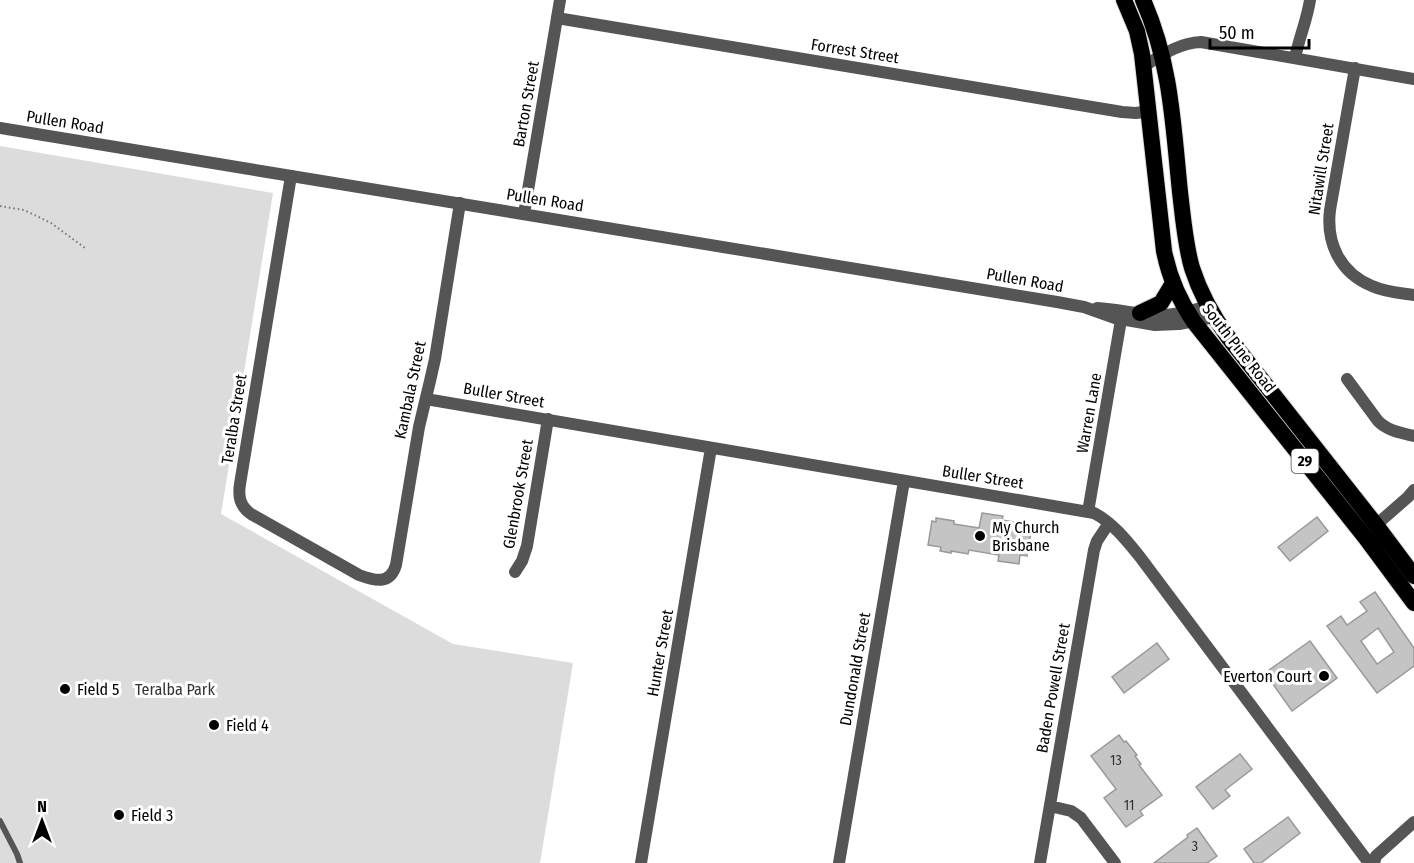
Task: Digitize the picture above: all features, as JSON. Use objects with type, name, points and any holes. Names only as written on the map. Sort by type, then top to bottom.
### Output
[{"type":"highway","name":"South Pine Road","points":[[1124,0],[1137,31],[1144,66],[1164,251],[1173,283],[1190,317],[1365,537],[1414,603]]},
{"type":"highway","name":"South Pine Road","points":[[1143,0],[1163,55],[1171,102],[1188,251],[1196,279],[1211,312],[1414,576]]},
{"type":"highway","points":[[1140,313],[1161,303],[1173,283]]},
{"type":"street","name":"Barton Street","points":[[524,213],[560,0]]},
{"type":"street","points":[[1295,58],[1310,0]]},
{"type":"street","name":"Forrest Street","points":[[557,18],[1122,112],[1149,111]]},
{"type":"street","points":[[1144,66],[1180,46],[1201,42],[1414,79]]},
{"type":"street","name":"Nitawill Street","points":[[1355,68],[1330,210],[1331,241],[1342,263],[1361,281],[1385,290],[1414,296]]},
{"type":"street","name":"Pullen Road","points":[[0,128],[1084,307],[1190,317]]},
{"type":"street","name":"Teralba Street","points":[[291,176],[239,497],[243,507],[251,514],[365,577],[385,579]]},
{"type":"street","name":"Kambala Street","points":[[385,579],[392,574],[396,564],[419,427],[435,359],[460,203]]},
{"type":"street","name":"Pullen Road","points":[[1084,307],[1121,320],[1164,325],[1211,312]]},
{"type":"street","name":"Warren Lane","points":[[1088,512],[1121,320]]},
{"type":"street","points":[[1347,379],[1383,426],[1414,436]]},
{"type":"street","name":"Buller Street","points":[[426,399],[1098,515],[1109,523],[1140,557],[1369,863]]},
{"type":"street","name":"Glenbrook Street","points":[[515,572],[527,546],[548,419]]},
{"type":"street","name":"Hunter Street","points":[[641,863],[711,448]]},
{"type":"street","name":"Dundonald Street","points":[[838,863],[904,481]]},
{"type":"street","points":[[1376,525],[1412,496]]},
{"type":"street","name":"Baden Powell Street","points":[[1040,863],[1094,550],[1109,523]]},
{"type":"street","points":[[1050,806],[1071,811],[1081,818],[1115,863]]},
{"type":"street","points":[[1374,863],[1376,856],[1414,822]]},
{"type":"lane","points":[[0,821],[20,863]]},
{"type":"path","points":[[0,206],[24,210],[51,223],[86,248]]},
{"type":"green space","name":"Teralba Park","points":[[0,146],[273,193],[221,514],[453,644],[573,663],[540,863],[0,863]]},
{"type":"building","name":"My Church Brisbane","points":[[982,513],[1003,516],[1002,520],[1032,525],[1027,556],[1020,555],[1019,564],[998,561],[999,555],[969,550],[968,554],[951,551],[951,553],[940,551],[941,547],[928,545],[932,521],[936,522],[936,518],[979,528]]},
{"type":"building","points":[[1317,517],[1328,531],[1290,561],[1278,547]]},
{"type":"building","points":[[1375,592],[1414,648],[1414,666],[1377,693],[1327,626],[1341,616],[1347,625],[1367,611],[1360,602]],"holes":[[[1378,628],[1394,652],[1377,664],[1361,641]]]},
{"type":"building","name":"Everton Court","points":[[1310,641],[1337,678],[1292,711],[1265,673]]},
{"type":"building","points":[[1157,643],[1169,659],[1124,693],[1112,677]]},
{"type":"building","points":[[1119,735],[1137,755],[1135,756],[1141,764],[1139,765],[1162,795],[1140,811],[1143,815],[1126,827],[1104,798],[1116,789],[1091,756]]},
{"type":"building","points":[[1240,754],[1252,769],[1225,790],[1230,796],[1213,809],[1196,787]]},
{"type":"building","points":[[1288,817],[1300,833],[1261,863],[1254,863],[1244,849]]},
{"type":"building","points":[[1197,828],[1217,856],[1207,863],[1154,863],[1188,837],[1187,835]]},
{"type":"place","name":"My Church Brisbane","points":[[980,536]]},
{"type":"place","name":"Everton Court","points":[[1324,676]]},
{"type":"place","name":"Field 5","points":[[65,689]]},
{"type":"place","name":"Field 4","points":[[214,725]]},
{"type":"place","name":"Field 3","points":[[119,815]]}]
